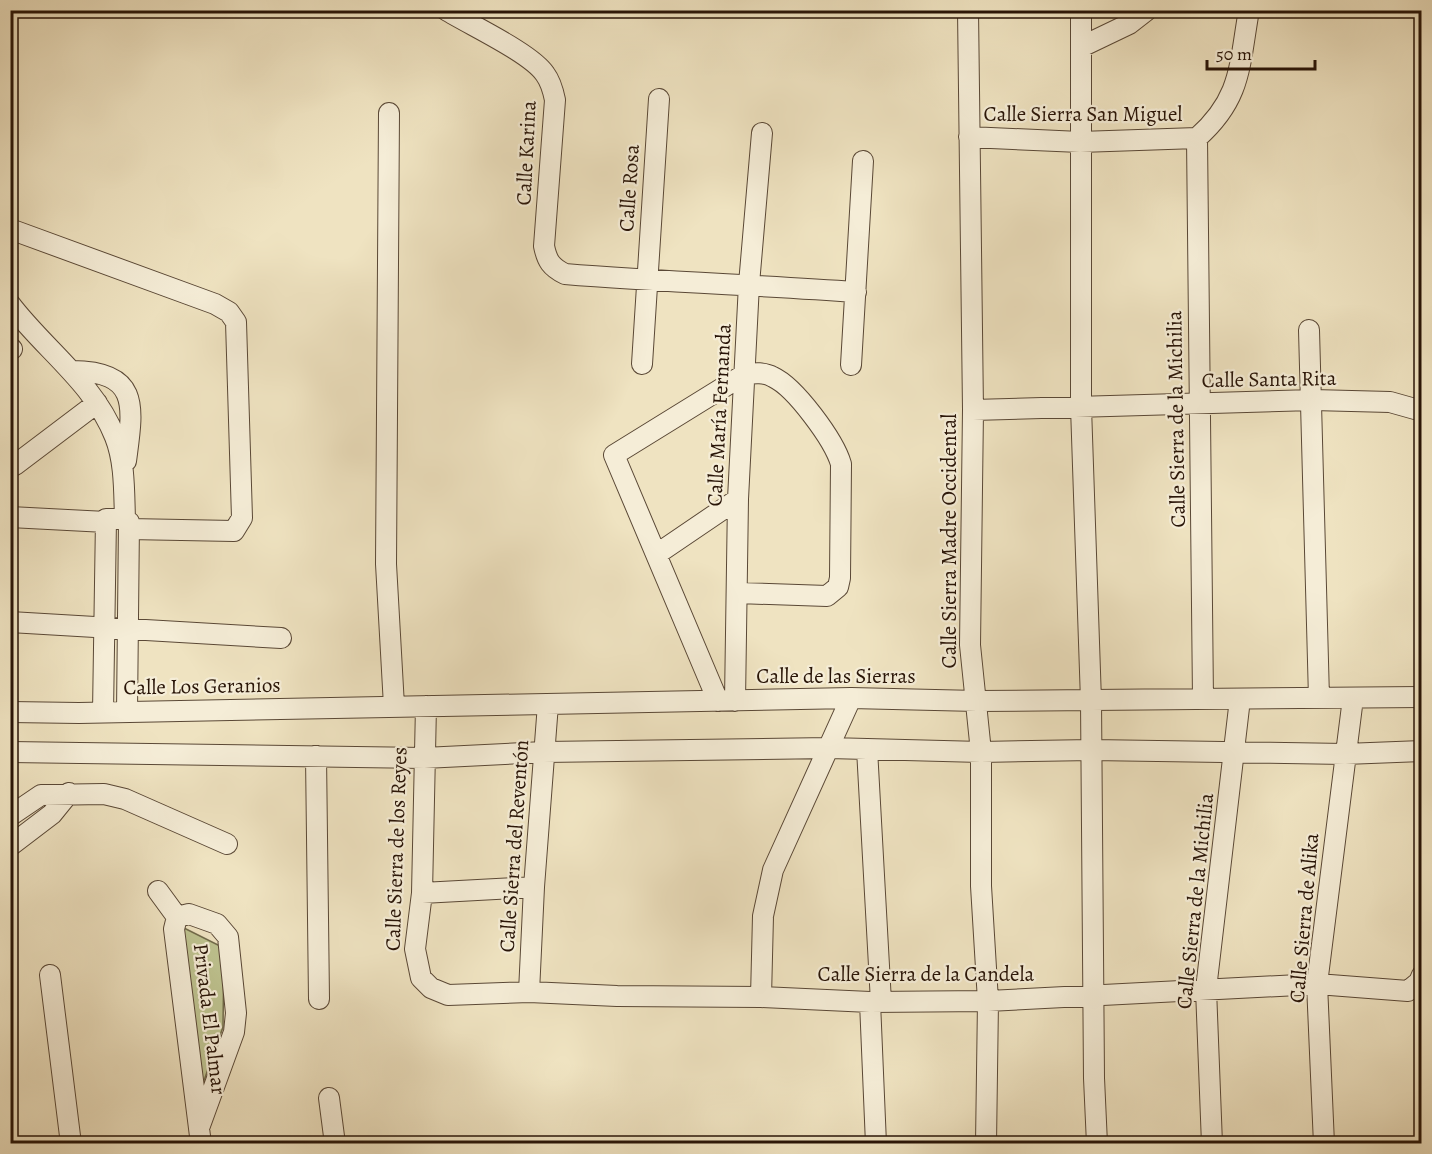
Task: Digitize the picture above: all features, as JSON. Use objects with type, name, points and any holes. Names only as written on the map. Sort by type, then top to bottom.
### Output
[{"type":"street","name":"Calle Karina","points":[[446,10],[531,60],[544,72],[552,84],[555,100],[544,246],[547,259],[553,268],[565,274],[646,280]]},
{"type":"street","name":"Calle Sierra Madre Occidental","points":[[968,10],[973,410],[970,645],[981,752],[981,886],[988,1001],[986,1143]]},
{"type":"street","points":[[1081,10],[1081,407],[1091,701],[1093,995],[1097,1143]]},
{"type":"street","points":[[1081,47],[1129,24],[1147,10]]},
{"type":"street","points":[[1197,138],[1215,123],[1227,106],[1235,85],[1249,10]]},
{"type":"street","name":"Calle Rosa","points":[[642,364],[659,99]]},
{"type":"street","points":[[389,113],[386,564],[394,706]]},
{"type":"street","name":"Calle María Fernanda","points":[[726,701],[738,593],[738,499],[749,284],[762,133]]},
{"type":"street","name":"Calle Sierra San Miguel","points":[[969,137],[1080,142],[1197,138]]},
{"type":"street","name":"Calle Sierra de la Michilia","points":[[1197,138],[1203,699]]},
{"type":"street","points":[[850,365],[863,161]]},
{"type":"street","points":[[10,229],[215,304],[229,312],[236,321],[242,518],[234,531],[10,517]]},
{"type":"street","points":[[646,280],[749,284],[856,292]]},
{"type":"street","points":[[10,304],[50,350],[72,371],[97,403],[116,439],[123,484]]},
{"type":"street","points":[[1309,330],[1313,400],[1319,698]]},
{"type":"street","points":[[72,371],[90,371],[120,383],[128,393],[130,412],[120,523],[106,627],[103,712]]},
{"type":"street","points":[[726,701],[657,554],[607,459],[745,374],[759,372],[772,376],[784,384],[836,448],[841,464],[840,578],[842,597],[738,593]]},
{"type":"street","name":"Calle Santa Rita","points":[[973,410],[1313,400],[1390,402],[1422,411]]},
{"type":"street","points":[[15,465],[97,403]]},
{"type":"street","points":[[657,554],[738,499]]},
{"type":"street","points":[[120,523],[130,629],[127,712]]},
{"type":"street","points":[[10,622],[280,638]]},
{"type":"street","name":"Calle de las Sierras","points":[[394,706],[851,698],[1091,701],[1422,697]]},
{"type":"street","points":[[761,997],[762,916],[773,870],[851,698]]},
{"type":"street","name":"Calle Sierra de Alika","points":[[1324,1143],[1317,984],[1353,698]]},
{"type":"street","name":"Calle Sierra de la Michilia","points":[[1212,1143],[1206,989],[1240,699]]},
{"type":"street","name":"Calle Sierra del Reventón","points":[[529,992],[534,887],[548,704]]},
{"type":"street","name":"Calle Los Geranios","points":[[10,712],[127,712],[394,706]]},
{"type":"street","name":"Calle Sierra de los Reyes","points":[[426,706],[422,893],[415,949],[416,965],[421,978],[431,988]]},
{"type":"street","points":[[10,752],[424,758],[544,752],[829,748],[981,752],[1092,750],[1345,754],[1422,751]]},
{"type":"street","points":[[867,749],[876,1002],[876,1143]]},
{"type":"street","points":[[316,756],[319,999]]},
{"type":"street","points":[[10,816],[41,795],[90,792],[125,799],[227,844]]},
{"type":"street","points":[[10,846],[52,814],[69,793]]},
{"type":"street","points":[[422,893],[534,887]]},
{"type":"street","name":"Privada El Palmar","points":[[158,891],[177,917]]},
{"type":"street","name":"Privada El Palmar","points":[[177,917],[189,914],[217,924],[228,937],[230,948],[236,1012],[234,1032],[200,1136]]},
{"type":"street","name":"Privada El Palmar","points":[[177,917],[174,929],[200,1136]]},
{"type":"street","points":[[50,975],[71,1143]]},
{"type":"street","name":"Calle Sierra de la Candela","points":[[431,988],[448,995],[470,996],[529,992],[876,1002],[988,1001],[1317,984],[1408,991],[1420,979]]},
{"type":"street","points":[[329,1098],[336,1143]]},
{"type":"green space","points":[[182,927],[224,948],[223,1027],[201,1089]]}]
